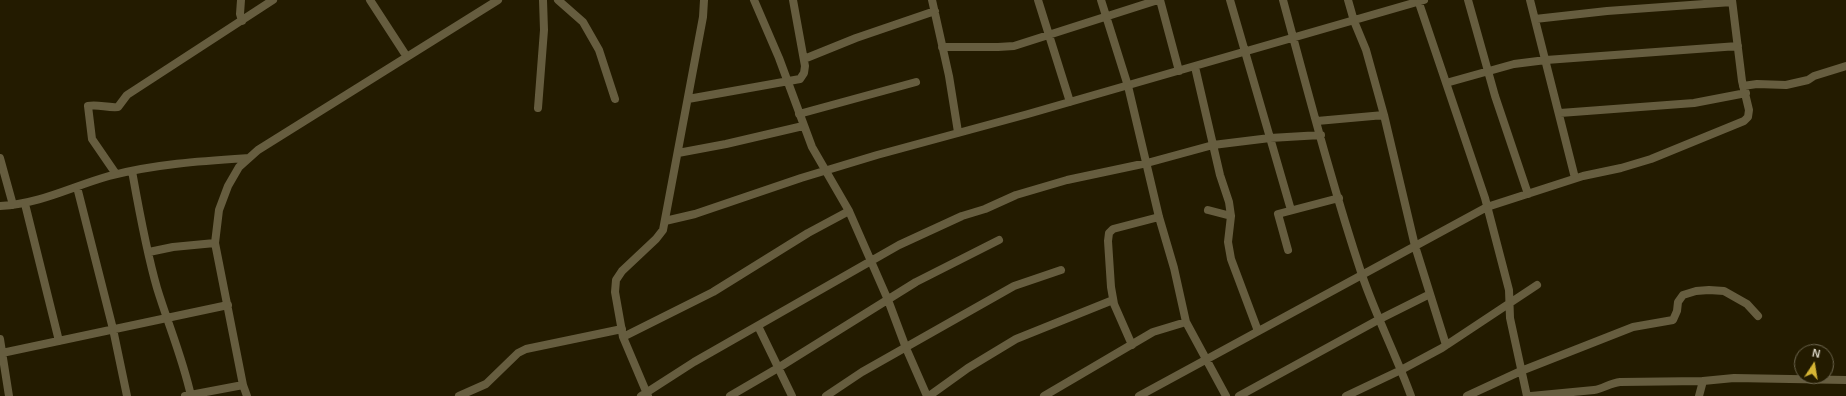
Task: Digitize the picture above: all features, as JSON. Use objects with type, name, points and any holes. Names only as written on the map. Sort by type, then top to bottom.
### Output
[{"type":"street","points":[[241,0],[240,14],[242,21]]},
{"type":"street","points":[[116,174],[92,139],[88,106],[94,105],[108,108],[118,108],[127,95],[273,0]]},
{"type":"street","points":[[370,0],[407,57]]},
{"type":"street","points":[[247,396],[243,385],[215,243],[219,210],[228,186],[239,167],[258,150],[498,0]]},
{"type":"street","points":[[538,108],[544,30],[543,0]]},
{"type":"street","points":[[558,0],[583,22],[600,50],[615,100]]},
{"type":"street","points":[[704,0],[703,17],[663,230],[656,239],[622,271],[616,280],[615,292],[622,333],[646,395],[694,362],[870,263],[899,245],[1016,194],[1067,180],[1147,163],[1213,145],[1270,138],[1321,135]]},
{"type":"street","points":[[754,0],[779,58],[812,147],[849,211],[870,263],[888,300],[906,348],[928,396],[968,368],[1016,339],[1113,300]]},
{"type":"street","points":[[688,99],[800,79],[804,74],[804,58],[793,0]]},
{"type":"street","points":[[932,0],[958,132]]},
{"type":"street","points":[[1038,0],[1070,102]]},
{"type":"street","points":[[1101,0],[1128,86],[1159,217],[1174,268],[1186,322],[1226,396]]},
{"type":"street","points":[[942,47],[1014,46],[1159,0],[1179,71]]},
{"type":"street","points":[[1230,0],[1291,210]]},
{"type":"street","points":[[1283,0],[1362,274],[1378,320],[1411,396]]},
{"type":"street","points":[[1348,0],[1366,50],[1384,115],[1414,246],[1446,345]]},
{"type":"street","points":[[665,221],[695,214],[826,170],[1195,67],[1420,0],[1487,207],[1506,276],[1510,302],[1510,318],[1527,396]]},
{"type":"street","points":[[1468,0],[1488,71],[1528,194]]},
{"type":"street","points":[[1530,0],[1576,178]]},
{"type":"street","points":[[1139,396],[1487,207],[1576,178],[1621,168],[1651,159],[1744,121],[1748,117],[1749,110],[1744,90],[1732,1],[1629,9],[1535,19]]},
{"type":"street","points":[[804,58],[934,11]]},
{"type":"street","points":[[1446,84],[1514,64],[1546,60],[1738,46]]},
{"type":"street","points":[[1560,113],[1694,103],[1744,90],[1757,84],[1786,85],[1808,80],[1814,76],[1846,66]]},
{"type":"street","points":[[1195,67],[1213,145],[1229,202],[1231,216],[1228,242],[1231,260],[1258,331]]},
{"type":"street","points":[[799,114],[916,82]]},
{"type":"street","points":[[1317,122],[1384,115]]},
{"type":"street","points":[[678,153],[726,144],[803,126]]},
{"type":"street","points":[[0,158],[13,205]]},
{"type":"street","points":[[0,206],[25,204],[43,200],[116,174],[168,164],[248,158]]},
{"type":"street","points":[[132,171],[149,252],[166,317],[182,361],[189,396],[243,385]]},
{"type":"street","points":[[77,187],[114,329],[127,396]]},
{"type":"street","points":[[1288,250],[1278,214],[1339,198]]},
{"type":"street","points":[[25,204],[59,341]]},
{"type":"street","points":[[1208,210],[1231,216]]},
{"type":"street","points":[[459,396],[486,384],[518,353],[526,349],[622,333],[714,292],[789,244],[849,211]]},
{"type":"street","points":[[1132,345],[1118,316],[1113,300],[1108,241],[1109,233],[1113,229],[1159,217]]},
{"type":"street","points":[[730,396],[778,368],[916,282],[999,240]]},
{"type":"street","points":[[149,252],[173,247],[215,243]]},
{"type":"street","points":[[826,396],[862,372],[1014,286],[1061,270]]},
{"type":"street","points":[[1349,395],[1401,370],[1446,345],[1537,285]]},
{"type":"street","points":[[1466,396],[1521,371],[1633,327],[1673,320],[1677,311],[1678,302],[1683,295],[1696,291],[1724,291],[1747,304],[1758,316]]},
{"type":"street","points":[[1239,396],[1378,320],[1430,294]]},
{"type":"street","points":[[9,396],[1,346],[59,341],[228,305]]},
{"type":"street","points":[[1044,396],[1153,332],[1186,322]]},
{"type":"street","points":[[758,326],[792,396]]},
{"type":"street","points":[[1531,396],[1594,390],[1600,389],[1609,384],[1620,382],[1703,381],[1734,378],[1846,380]]},
{"type":"street","points":[[1699,396],[1703,381]]},
{"type":"street","points":[[840,387],[844,396]]}]
